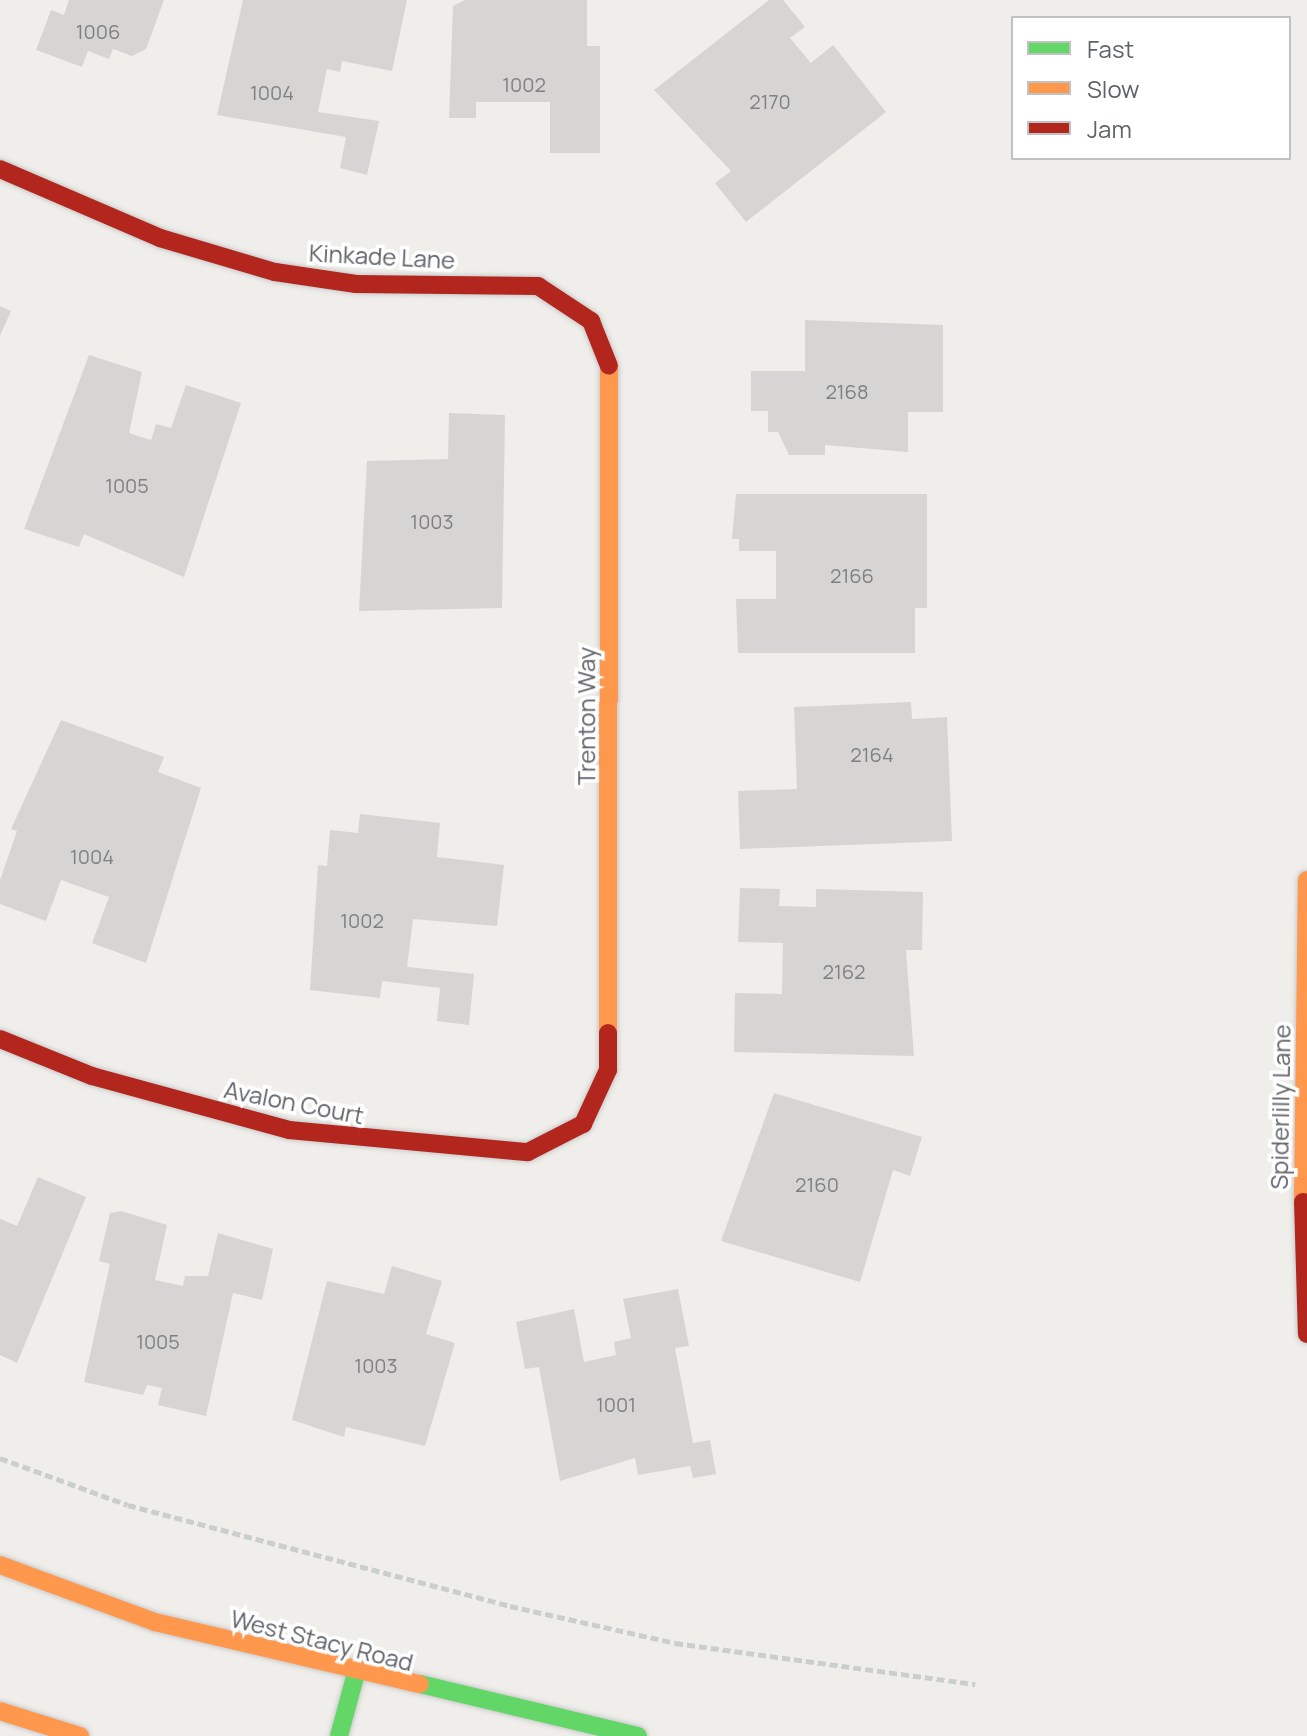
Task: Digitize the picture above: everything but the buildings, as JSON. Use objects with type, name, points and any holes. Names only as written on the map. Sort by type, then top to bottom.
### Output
[{"type":"street","name":"Kinkade Lane","points":[[0,169],[160,238],[261,269],[356,284],[538,286],[581,311]]},
{"type":"street","name":"Trenton Way","points":[[581,311],[607,350],[612,382],[608,1070],[583,1124]]},
{"type":"street","name":"Spiderlilly Lane","points":[[1307,880],[1301,1318],[1307,1334]]},
{"type":"street","name":"Avalon Court","points":[[0,1039],[92,1076],[289,1130],[528,1152],[583,1124]]},
{"type":"street","name":"West Stacy Road","points":[[0,1565],[155,1622],[356,1673],[638,1736]]},
{"type":"street","points":[[339,1736],[356,1673]]},
{"type":"street","points":[[0,1711],[80,1736]]},
{"type":"path","points":[[0,1458],[128,1505],[510,1606],[675,1643],[975,1684]]},
{"type":"traffic: fast","points":[[339,1736],[356,1673]]},
{"type":"traffic: fast","points":[[420,1684],[638,1736]]},
{"type":"traffic: slow","points":[[608,1033],[609,366]]},
{"type":"traffic: slow","points":[[1303,1202],[1307,880]]},
{"type":"traffic: slow","points":[[0,1565],[155,1622],[420,1684]]},
{"type":"traffic: slow","points":[[0,1711],[80,1736]]},
{"type":"traffic: jam","points":[[0,169],[160,238],[275,272],[356,284],[538,286],[591,321],[609,366]]},
{"type":"traffic: jam","points":[[0,1039],[92,1076],[289,1130],[528,1152],[583,1124],[608,1070],[608,1033]]},
{"type":"traffic: jam","points":[[1303,1202],[1307,1334]]}]
